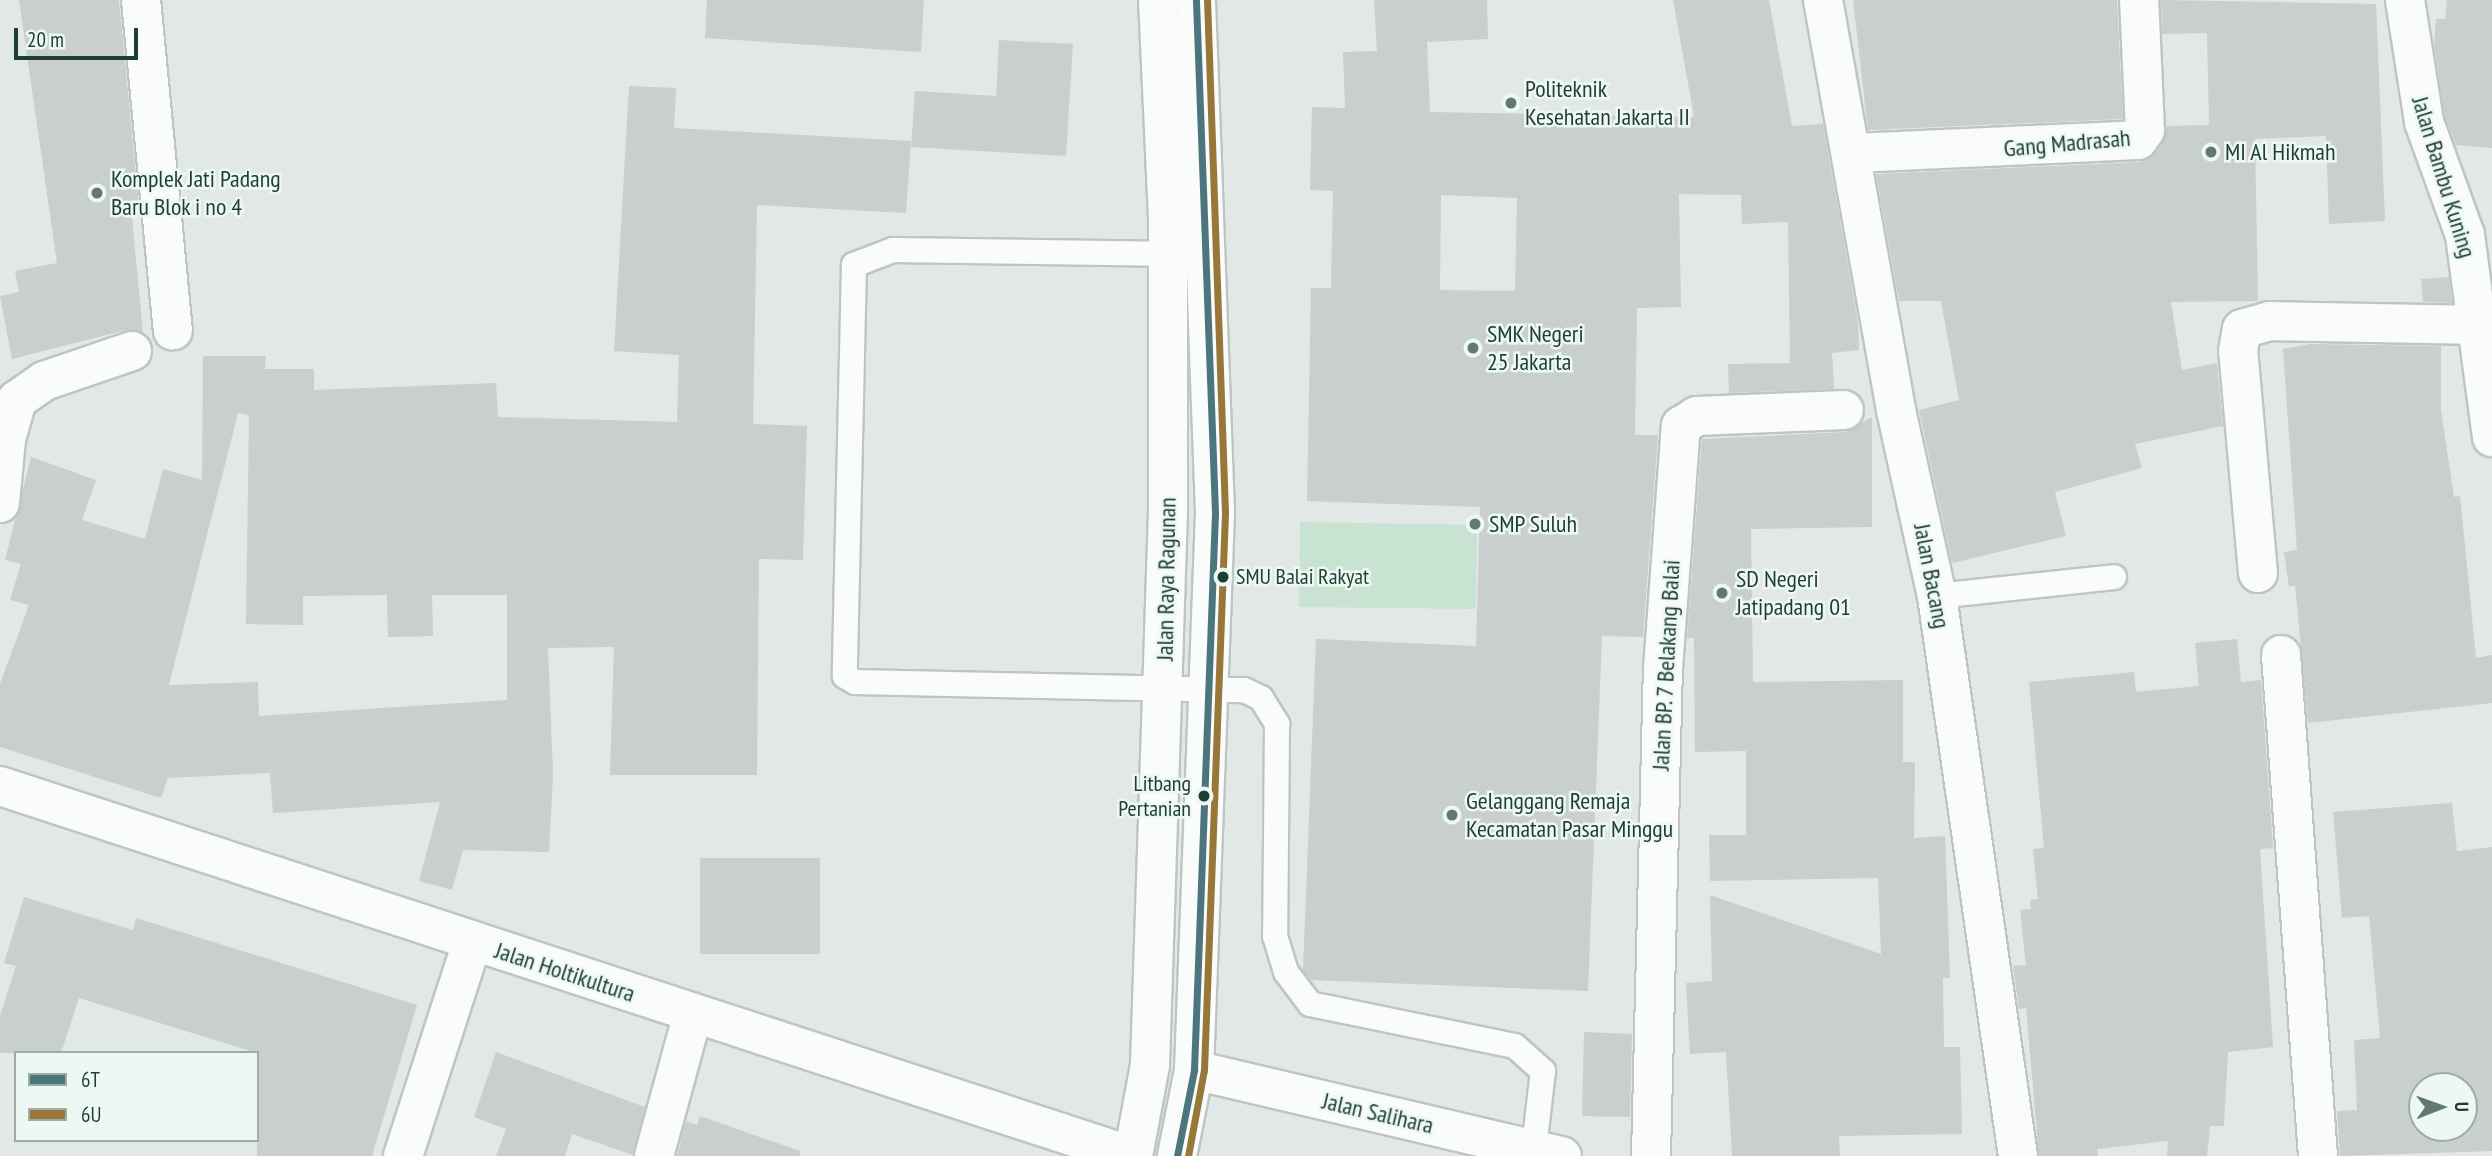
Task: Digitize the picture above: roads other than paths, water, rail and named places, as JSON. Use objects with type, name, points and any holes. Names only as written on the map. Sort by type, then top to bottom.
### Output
[{"type":"street","points":[[141,0],[173,330]]},
{"type":"street","name":"Jalan Raya Ragunan","points":[[1132,1156],[1150,1065],[1163,689],[1169,255],[1158,0]]},
{"type":"street","name":"Jalan Raya Ragunan","points":[[1177,1156],[1194,1070],[1211,690],[1209,253],[1196,0]]},
{"type":"street","name":"Jalan Bacang","points":[[1823,0],[1854,153],[1896,410],[1937,596],[2018,1156]]},
{"type":"street","name":"Gang Madrasah","points":[[1854,153],[2138,140],[2145,130],[2139,0]]},
{"type":"street","name":"Jalan Bambu Kuning","points":[[2405,0],[2424,122],[2479,233],[2477,325],[2492,438]]},
{"type":"street","points":[[2258,573],[2238,351],[2242,329],[2270,321],[2477,325]]},
{"type":"street","points":[[0,503],[6,439],[17,400],[44,381],[132,351]]},
{"type":"street","name":"Jalan BP. 7 Belakang Balai","points":[[1651,1156],[1663,669],[1681,426],[1697,416],[1844,410]]},
{"type":"street","points":[[2281,655],[2318,1156]]},
{"type":"street","name":"Jalan Holtikultura","points":[[0,786],[1132,1156]]},
{"type":"street","points":[[403,1156],[472,942]]},
{"type":"street","points":[[654,1156],[693,1013]]},
{"type":"street","name":"Jalan Salihara","points":[[1194,1070],[1543,1154]]},
{"type":"lane","points":[[1209,253],[1169,255],[893,250],[858,262],[849,278],[846,678],[1244,690],[1261,698],[1277,724],[1276,936],[1286,972],[1310,1004],[1515,1046],[1543,1071],[1543,1154]]},
{"type":"lane","points":[[1937,596],[2114,577]]},
{"type":"place","name":"Politeknik Kesehatan Jakarta II","points":[[1511,103]]},
{"type":"place","name":"MI Al Hikmah","points":[[2211,152]]},
{"type":"place","name":"Komplek Jati Padang Baru Blok i no 4","points":[[97,193]]},
{"type":"place","name":"SMK Negeri 25 Jakarta","points":[[1473,348]]},
{"type":"place","name":"SMP Suluh","points":[[1475,524]]},
{"type":"place","name":"SMU Balai Rakyat","points":[[1223,577]]},
{"type":"place","name":"SD Negeri Jatipadang 01","points":[[1722,593]]},
{"type":"place","name":"Litbang Pertanian","points":[[1204,796]]},
{"type":"place","name":"Gelanggang Remaja Kecamatan Pasar Minggu","points":[[1452,815]]}]
